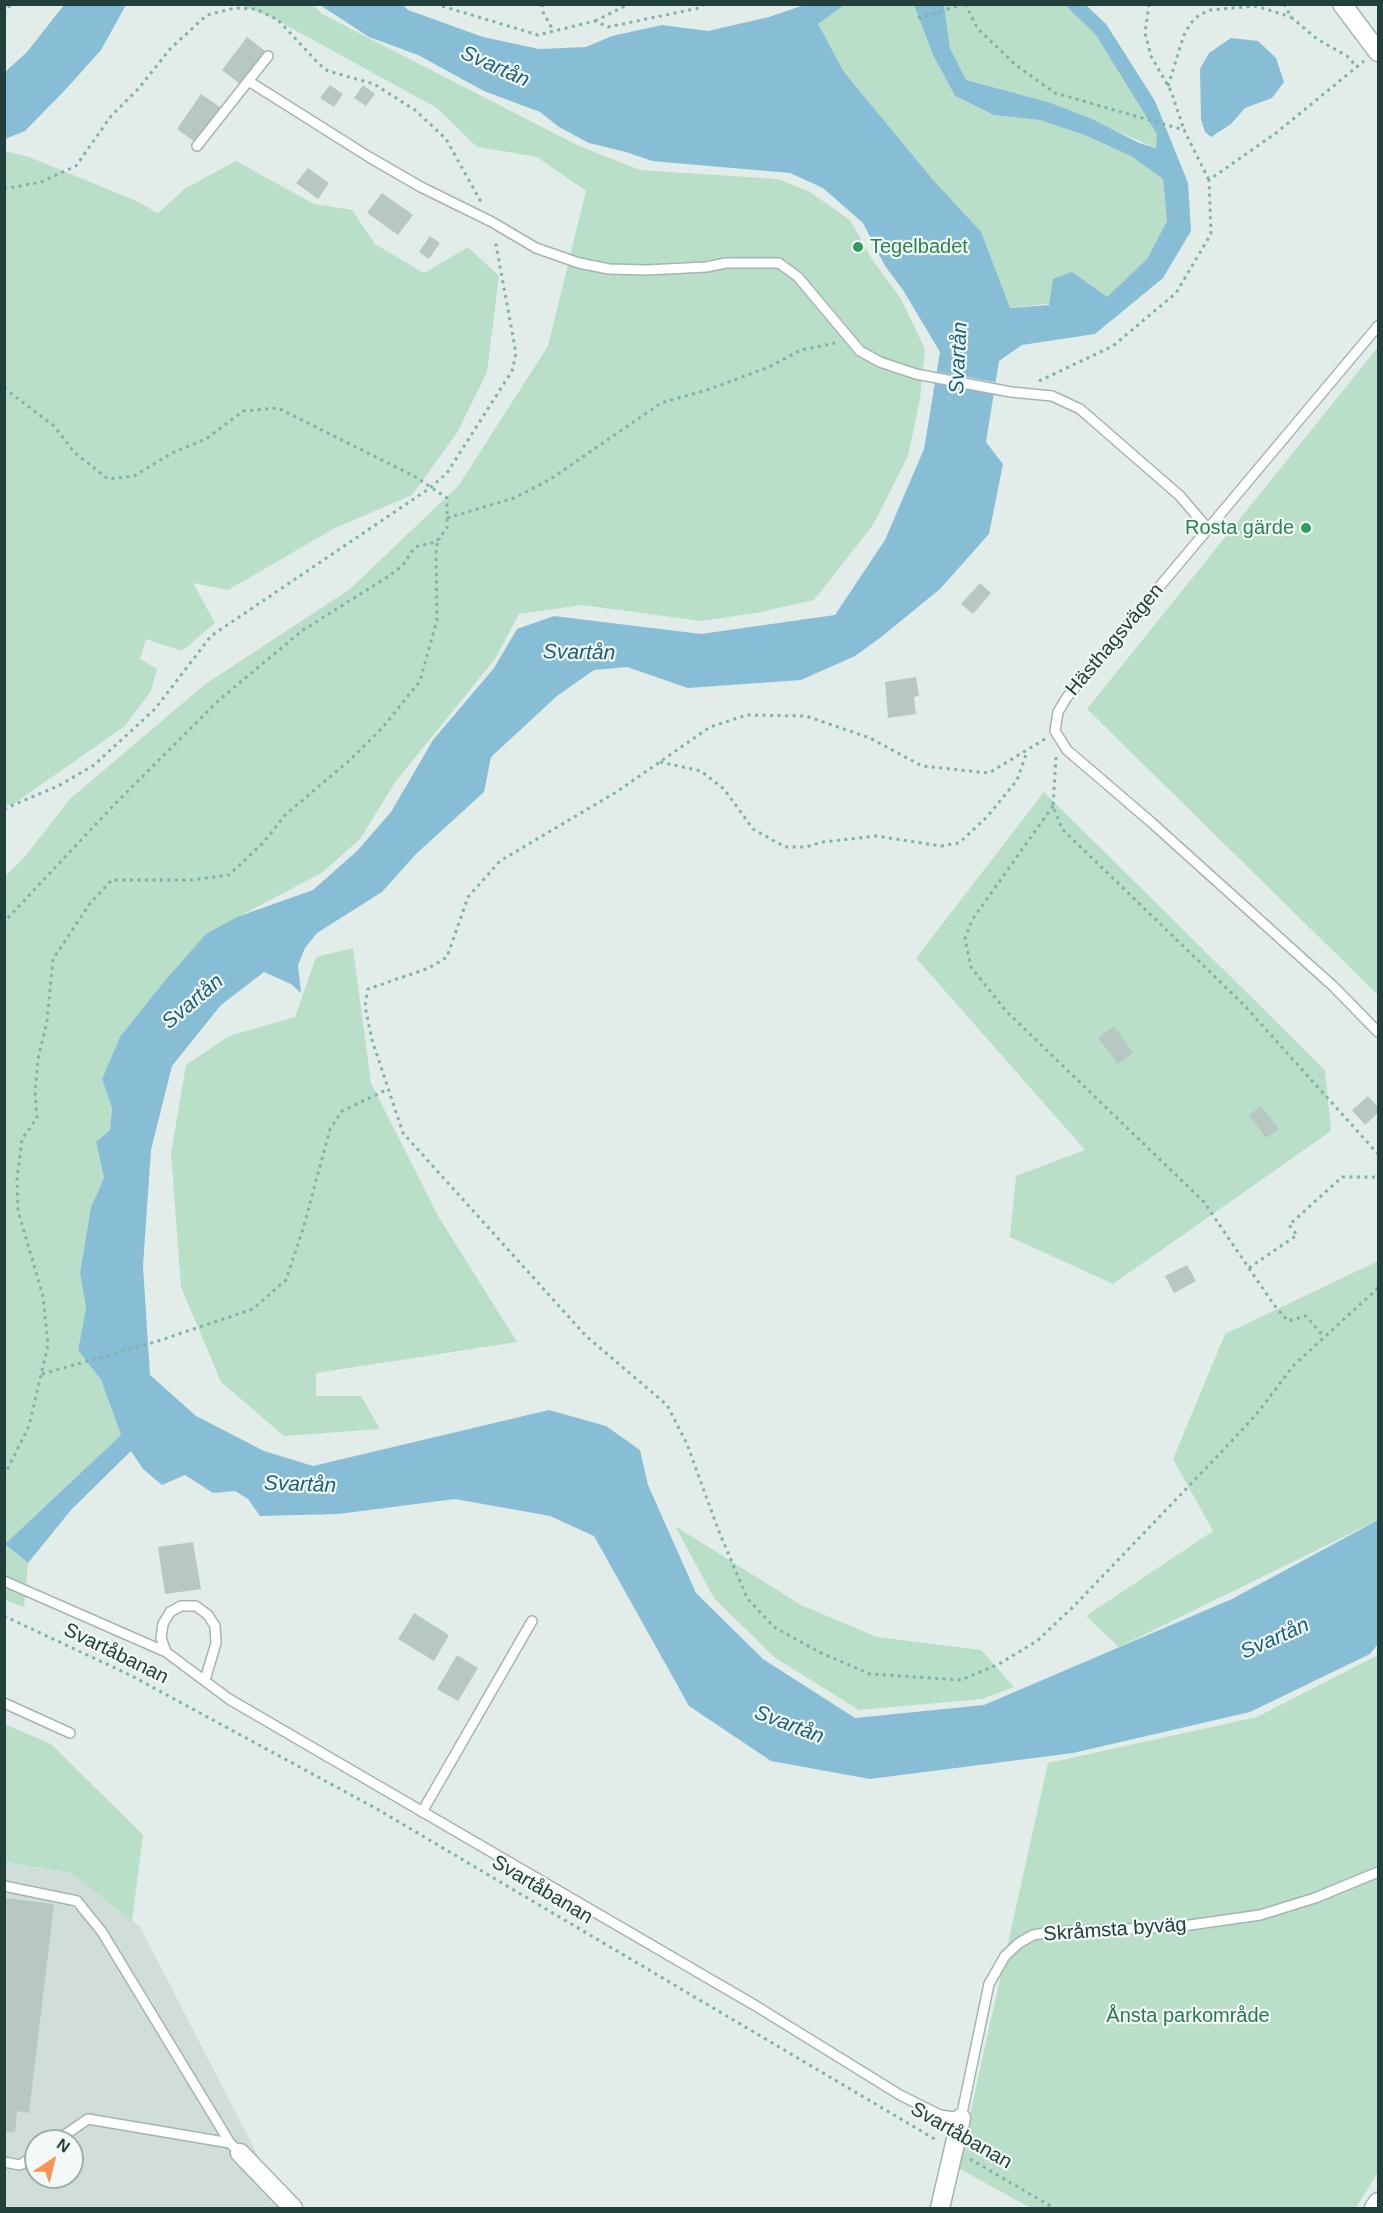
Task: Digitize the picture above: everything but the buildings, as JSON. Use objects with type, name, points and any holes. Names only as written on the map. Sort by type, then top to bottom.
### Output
[{"type":"street","points":[[1342,4],[1378,51]]},
{"type":"street","name":"Skråmsta byväg","points":[[940,2208],[961,2118]]},
{"type":"street","points":[[235,2148],[293,2208]]},
{"type":"street","points":[[1374,2208],[1378,2202]]},
{"type":"lane","points":[[197,147],[250,82],[268,56]]},
{"type":"lane","points":[[250,82],[421,187],[492,222],[536,248],[579,263],[609,269],[678,269],[726,263],[779,263],[798,277],[860,351],[880,362],[916,374],[1006,391],[1052,396],[1080,409],[1180,495],[1208,529]]},
{"type":"lane","name":"Hästhagsvägen","points":[[1055,731],[1058,712],[1066,697],[1378,326]]},
{"type":"lane","points":[[1055,731],[1067,750],[1308,964],[1378,1032]]},
{"type":"lane","points":[[4,1581],[166,1652],[229,1699],[756,2006],[928,2111],[961,2118]]},
{"type":"lane","points":[[166,1652],[161,1638],[163,1624],[170,1612],[181,1606],[196,1606],[208,1615],[215,1626],[216,1643],[205,1680]]},
{"type":"lane","points":[[422,1812],[532,1621]]},
{"type":"lane","points":[[4,1703],[70,1733]]},
{"type":"lane","name":"Skråmsta byväg","points":[[961,2118],[989,1984],[1005,1956],[1019,1943],[1033,1935],[1050,1932],[1176,1927],[1260,1915],[1315,1898],[1378,1872]]},
{"type":"lane","points":[[4,1886],[77,1901],[102,1932],[235,2148]]},
{"type":"lane","points":[[73,2129],[88,2119],[235,2148]]},
{"type":"lane","points":[[4,2162],[20,2165],[24,2162]]},
{"type":"path","points":[[4,14],[11,4]]},
{"type":"path","points":[[435,4],[538,35],[595,21],[629,4]]},
{"type":"path","points":[[542,4],[543,12],[553,30]]},
{"type":"path","points":[[595,21],[608,27],[699,8],[705,4]]},
{"type":"path","points":[[918,18],[965,4],[978,29],[1017,66],[1055,93],[1172,129],[1184,130]]},
{"type":"path","points":[[1025,394],[1041,379],[1113,346],[1176,293],[1211,234],[1209,180],[1184,130],[1180,113],[1168,86],[1151,56],[1145,33],[1149,4]]},
{"type":"path","points":[[1284,4],[1291,17],[1317,39],[1347,56],[1357,68]]},
{"type":"path","points":[[1168,86],[1190,24],[1199,15],[1216,7],[1256,6],[1291,17]]},
{"type":"path","points":[[4,189],[41,182],[76,166],[111,116],[139,88],[170,49],[207,15],[235,8],[256,9],[278,20],[328,71],[374,84],[415,110],[446,139],[492,222],[516,353],[512,371],[455,462],[431,487],[204,641],[155,709],[94,765],[60,785],[4,809]]},
{"type":"path","points":[[1209,180],[1276,133],[1378,51]]},
{"type":"path","points":[[447,518],[514,498],[549,480],[661,403],[710,389],[769,367],[801,350],[849,340]]},
{"type":"path","points":[[4,388],[54,426],[75,453],[108,479],[134,476],[172,453],[206,439],[243,411],[278,408],[414,476],[447,498],[447,528],[436,543],[415,547],[396,571],[303,630],[219,700],[113,806],[4,922]]},
{"type":"path","points":[[4,1476],[29,1426],[48,1345],[43,1296],[18,1211],[17,1178],[22,1139],[37,1118],[36,1081],[47,1021],[53,959],[91,902],[112,880],[191,880],[229,875],[264,842],[285,816],[351,759],[383,727],[420,681],[436,620],[436,547],[440,538]]},
{"type":"path","points":[[1055,731],[989,773],[922,766],[870,738],[806,716],[747,715],[710,727],[618,791],[500,861],[468,897],[447,957],[429,968],[368,989],[365,1006],[372,1040],[403,1133],[441,1178],[586,1336],[667,1405],[687,1444],[718,1529],[747,1598],[774,1627],[819,1652],[870,1674],[961,1680],[999,1664],[1037,1641],[1155,1524],[1255,1416],[1294,1365],[1378,1288]]},
{"type":"path","points":[[1055,731],[1057,762],[1053,806],[1062,829],[1243,1004],[1378,1154]]},
{"type":"path","points":[[660,762],[701,771],[724,789],[753,829],[772,842],[785,847],[806,847],[823,842],[876,836],[941,846],[959,843],[987,817],[1017,780],[1028,750]]},
{"type":"path","points":[[1053,806],[972,920],[965,939],[971,967],[1006,1011],[1204,1202],[1288,1321],[1306,1316],[1324,1337]]},
{"type":"path","points":[[42,1374],[156,1342],[253,1309],[286,1280],[330,1129],[342,1111],[388,1089]]},
{"type":"path","points":[[1249,1268],[1297,1235],[1289,1225],[1341,1177],[1378,1177]]},
{"type":"path","name":"Svartåbanan","points":[[4,1616],[130,1675],[377,1809],[1054,2208]]},
{"type":"shaded area","points":[[4,1862],[71,1873],[140,1927],[285,2208],[5,2208]]},
{"type":"green space","points":[[857,4],[914,5],[933,55],[955,96],[994,115],[1039,120],[1082,134],[1131,156],[1163,179],[1167,221],[1147,259],[1107,297],[1009,308],[1000,285],[934,181],[844,72],[817,24],[843,6]]},
{"type":"green space","points":[[239,5],[313,5],[322,14],[577,145],[640,170],[778,179],[810,192],[850,220],[872,259],[901,299],[925,349],[920,399],[908,456],[873,525],[814,600],[756,613],[701,621],[582,605],[519,614],[495,659],[396,781],[360,839],[323,872],[206,934],[120,1037],[102,1079],[112,1108],[110,1130],[96,1143],[104,1178],[91,1207],[80,1273],[86,1308],[78,1350],[101,1380],[121,1435],[5,1544],[5,876],[23,859],[70,799],[204,685],[350,589],[459,485],[548,346],[586,191],[537,157],[477,147],[437,108],[271,17]]},
{"type":"green space","points":[[944,5],[1065,5],[1096,35],[1158,134],[1156,148],[1048,102],[966,80],[950,48]]},
{"type":"green space","points":[[5,151],[29,157],[132,199],[158,213],[186,188],[236,161],[314,204],[352,210],[375,244],[424,273],[468,247],[499,276],[487,372],[457,433],[412,495],[335,528],[228,590],[193,583],[215,623],[182,651],[146,639],[140,659],[157,669],[151,691],[125,726],[12,805],[5,805]]},
{"type":"green space","name":"Rosta gärde","points":[[1378,347],[1378,995],[1087,709]]},
{"type":"green space","points":[[1044,792],[1325,1070],[1331,1131],[1113,1284],[1010,1237],[1016,1176],[1085,1150],[916,958]]},
{"type":"green space","points":[[353,948],[371,1083],[438,1216],[517,1342],[316,1373],[316,1396],[361,1396],[380,1429],[284,1436],[221,1382],[181,1287],[171,1153],[186,1065],[229,1036],[295,1017],[316,957]]},
{"type":"green space","points":[[1378,1261],[1378,1520],[1119,1647],[1086,1616],[1213,1531],[1173,1459],[1225,1334]]},
{"type":"green space","points":[[675,1526],[801,1605],[877,1637],[981,1650],[1014,1687],[982,1699],[859,1710],[774,1657],[714,1598]]},
{"type":"green space","points":[[5,1544],[28,1563],[24,1607],[5,1600]]},
{"type":"green space","name":"Ånsta parkområde","points":[[1378,1655],[1378,2172],[1356,2208],[1031,2208],[958,2168],[1048,1763],[1257,1717]]},
{"type":"green space","points":[[4,1724],[51,1744],[143,1835],[132,1921],[71,1873],[5,1862]]},
{"type":"water","points":[[64,5],[126,5],[101,50],[66,89],[25,131],[5,139],[5,72],[27,52]]},
{"type":"water","name":"Svartån","points":[[320,5],[403,5],[408,10],[483,37],[539,49],[586,47],[612,36],[662,25],[708,31],[769,17],[804,5],[857,5],[843,6],[818,24],[844,72],[934,181],[981,232],[1010,308],[1049,305],[1053,279],[1072,272],[1107,297],[1147,259],[1167,221],[1163,179],[1131,156],[1082,134],[1039,120],[994,115],[955,96],[933,55],[914,5],[944,5],[950,48],[966,80],[1048,102],[1092,119],[1139,143],[1156,148],[1157,134],[1096,35],[1065,5],[1086,5],[1106,24],[1155,101],[1188,183],[1191,231],[1163,278],[1095,334],[1022,345],[999,361],[986,442],[1003,464],[989,534],[940,589],[880,638],[855,656],[801,680],[688,688],[627,667],[594,670],[557,696],[491,757],[484,792],[416,854],[382,892],[317,933],[305,948],[298,965],[301,993],[291,984],[264,972],[221,1005],[172,1066],[151,1150],[143,1266],[150,1375],[196,1416],[264,1451],[313,1466],[549,1410],[606,1426],[640,1450],[648,1485],[696,1593],[763,1659],[855,1718],[984,1705],[1232,1599],[1378,1520],[1378,1644],[1370,1654],[1250,1712],[1073,1753],[870,1779],[771,1761],[689,1706],[594,1536],[550,1516],[455,1499],[338,1514],[260,1516],[248,1499],[235,1491],[213,1493],[185,1475],[162,1485],[143,1469],[131,1451],[71,1510],[28,1563],[5,1544],[121,1435],[101,1380],[78,1350],[86,1308],[80,1273],[91,1207],[104,1178],[96,1142],[110,1130],[112,1108],[102,1079],[120,1037],[163,983],[206,934],[237,917],[313,890],[357,851],[391,812],[433,740],[494,668],[517,629],[554,616],[701,634],[835,615],[885,540],[924,449],[940,352],[903,290],[885,266],[863,223],[823,188],[790,173],[652,161],[589,143],[559,127],[540,112],[484,91],[418,55],[369,37]]},
{"type":"water","points":[[1231,38],[1258,41],[1276,58],[1284,82],[1272,98],[1245,108],[1231,124],[1211,137],[1205,132],[1201,119],[1200,69],[1209,53]]},
{"type":"pier","points":[[934,371],[999,383],[997,393],[932,381]]},
{"type":"place","name":"Tegelbadet","points":[[858,247]]},
{"type":"place","name":"Rosta gärde","points":[[1306,528]]}]
